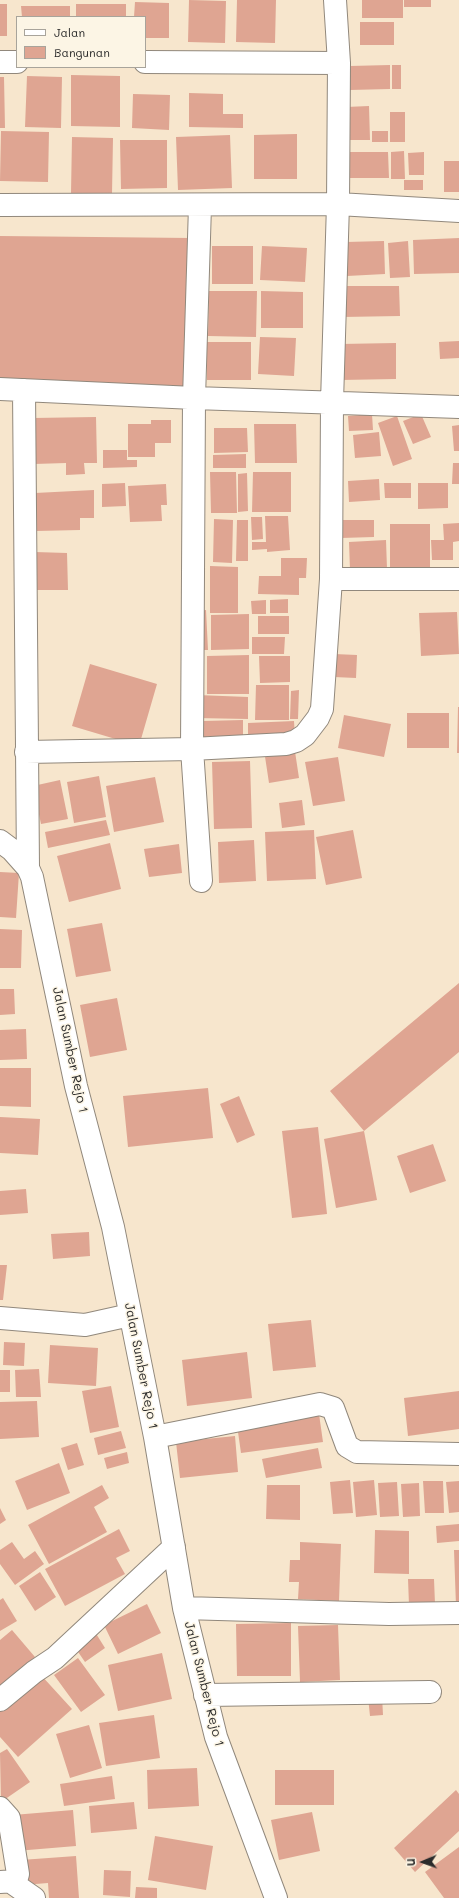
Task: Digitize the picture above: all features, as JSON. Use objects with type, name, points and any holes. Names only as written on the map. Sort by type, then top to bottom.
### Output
[{"type":"street","points":[[26,752],[192,749],[286,744],[296,741],[311,728],[322,709],[324,700],[331,579],[332,402],[338,204],[339,63],[335,0]]},
{"type":"street","points":[[0,62],[16,62]]},
{"type":"street","points":[[146,62],[339,63]]},
{"type":"street","points":[[0,205],[200,206],[338,204],[459,211]]},
{"type":"street","points":[[200,206],[194,398],[192,749],[201,880]]},
{"type":"street","points":[[0,389],[194,398],[459,407]]},
{"type":"street","points":[[24,390],[28,868]]},
{"type":"street","points":[[331,579],[459,579]]},
{"type":"street","name":"Jalan Sumber Rejo 1","points":[[0,841],[12,850],[28,868],[34,886],[76,1086],[113,1227],[155,1437],[184,1608],[216,1737],[276,1898]]},
{"type":"street","points":[[0,1318],[85,1325],[130,1315]]},
{"type":"street","points":[[155,1437],[320,1404],[332,1408],[347,1446],[357,1452],[459,1454]]},
{"type":"street","points":[[0,1700],[34,1672],[55,1658],[174,1547]]},
{"type":"street","points":[[184,1608],[389,1614],[459,1613]]},
{"type":"street","points":[[205,1694],[430,1692]]},
{"type":"street","points":[[0,1808],[9,1818],[18,1874],[16,1881],[5,1882]]},
{"type":"street","points":[[5,1882],[34,1898]]},
{"type":"building","points":[[189,0],[226,1],[225,43],[188,42]]},
{"type":"building","points":[[237,0],[276,0],[275,43],[236,42]]},
{"type":"building","points":[[362,0],[403,0],[403,18],[362,18]]},
{"type":"building","points":[[404,0],[431,0],[431,7],[404,7]]},
{"type":"building","points":[[135,2],[169,3],[169,38],[146,38],[146,16],[134,16]]},
{"type":"building","points":[[0,4],[7,4],[7,36],[0,36]]},
{"type":"building","points":[[76,4],[126,4],[126,16],[76,16]]},
{"type":"building","points":[[21,6],[70,6],[70,16],[22,16]]},
{"type":"building","points":[[360,22],[394,22],[394,45],[360,45]]},
{"type":"building","points":[[390,65],[390,89],[350,90],[350,66]]},
{"type":"building","points":[[392,65],[401,65],[401,89],[392,89]]},
{"type":"building","points":[[71,75],[120,76],[120,127],[71,126]]},
{"type":"building","points":[[27,76],[62,77],[61,128],[25,127]]},
{"type":"building","points":[[0,77],[4,77],[5,128],[0,128]]},
{"type":"building","points":[[189,93],[223,94],[223,114],[243,114],[243,128],[189,127]]},
{"type":"building","points":[[133,94],[170,95],[169,130],[132,128]]},
{"type":"building","points":[[369,106],[370,140],[347,140],[346,107]]},
{"type":"building","points":[[390,112],[405,112],[405,142],[390,142]]},
{"type":"building","points":[[1,131],[49,132],[48,182],[0,181]]},
{"type":"building","points":[[372,131],[388,131],[388,142],[372,142]]},
{"type":"building","points":[[297,134],[297,179],[254,179],[254,135]]},
{"type":"building","points":[[230,135],[232,188],[178,190],[176,137]]},
{"type":"building","points":[[72,137],[113,138],[112,194],[71,193]]},
{"type":"building","points":[[120,140],[167,140],[167,188],[121,189]]},
{"type":"building","points":[[404,151],[405,179],[391,179],[391,152]]},
{"type":"building","points":[[346,152],[388,152],[389,178],[346,178]]},
{"type":"building","points":[[424,152],[424,175],[409,175],[408,153]]},
{"type":"building","points":[[444,161],[459,161],[459,192],[444,192]]},
{"type":"building","points":[[404,180],[423,180],[423,190],[404,190]]},
{"type":"building","points":[[0,236],[191,238],[188,391],[0,383]]},
{"type":"building","points":[[459,238],[459,273],[414,274],[413,240]]},
{"type":"building","points":[[384,241],[385,274],[347,276],[346,242]]},
{"type":"building","points":[[408,241],[410,277],[390,278],[388,243]]},
{"type":"building","points":[[212,246],[253,246],[253,284],[212,284]]},
{"type":"building","points":[[262,246],[307,248],[305,282],[260,280]]},
{"type":"building","points":[[342,286],[399,286],[400,316],[342,317]]},
{"type":"building","points":[[209,291],[257,291],[256,337],[208,336]]},
{"type":"building","points":[[261,291],[303,292],[303,328],[261,328]]},
{"type":"building","points":[[260,337],[296,338],[294,376],[258,374]]},
{"type":"building","points":[[459,341],[459,358],[440,359],[439,342]]},
{"type":"building","points":[[207,342],[251,342],[251,380],[207,380]]},
{"type":"building","points":[[396,343],[396,379],[341,380],[340,344]]},
{"type":"building","points":[[372,414],[373,430],[349,431],[348,416]]},
{"type":"building","points":[[421,414],[431,437],[413,444],[403,421]]},
{"type":"building","points":[[397,416],[412,459],[393,466],[378,423]]},
{"type":"building","points":[[96,417],[97,463],[84,463],[85,474],[66,475],[66,463],[34,464],[33,418]]},
{"type":"building","points":[[151,420],[171,420],[171,443],[155,443],[155,457],[128,457],[128,424],[151,424]]},
{"type":"building","points":[[254,424],[296,424],[297,463],[255,463]]},
{"type":"building","points":[[459,425],[459,451],[454,451],[452,426]]},
{"type":"building","points":[[214,428],[247,428],[248,452],[214,453]]},
{"type":"building","points":[[379,432],[381,456],[355,458],[353,435]]},
{"type":"building","points":[[103,450],[127,450],[127,460],[137,460],[137,467],[103,468]]},
{"type":"building","points":[[246,454],[246,468],[213,468],[213,455]]},
{"type":"building","points":[[453,463],[459,463],[459,484],[452,484]]},
{"type":"building","points":[[210,472],[236,472],[237,513],[211,513]]},
{"type":"building","points":[[253,472],[291,472],[291,512],[252,512]]},
{"type":"building","points":[[247,473],[248,511],[238,512],[238,474]]},
{"type":"building","points":[[379,479],[380,500],[349,502],[348,481]]},
{"type":"building","points":[[125,483],[126,506],[102,507],[102,484]]},
{"type":"building","points":[[384,483],[411,483],[411,498],[385,498]]},
{"type":"building","points":[[418,483],[448,483],[448,508],[418,509]]},
{"type":"building","points":[[166,484],[167,505],[161,505],[162,521],[130,522],[128,486]]},
{"type":"building","points":[[94,490],[94,518],[80,518],[80,530],[36,531],[35,493]]},
{"type":"building","points":[[265,516],[288,516],[290,550],[267,552],[267,549],[252,550],[252,542],[266,542]]},
{"type":"building","points":[[251,517],[262,517],[263,539],[252,540]]},
{"type":"building","points":[[214,519],[233,520],[232,563],[213,562]]},
{"type":"building","points":[[237,520],[248,520],[248,561],[236,561]]},
{"type":"building","points":[[341,520],[374,520],[374,537],[341,538]]},
{"type":"building","points":[[459,523],[459,541],[453,542],[453,560],[432,560],[431,540],[444,540],[443,524]]},
{"type":"building","points":[[390,524],[430,524],[430,568],[390,568]]},
{"type":"building","points":[[386,540],[387,569],[350,570],[349,542]]},
{"type":"building","points":[[35,552],[67,553],[68,590],[35,590]]},
{"type":"building","points":[[281,558],[307,558],[306,578],[299,578],[299,595],[258,594],[259,576],[281,576]]},
{"type":"building","points":[[210,566],[238,567],[238,613],[210,613]]},
{"type":"building","points":[[288,599],[288,613],[270,613],[270,600]]},
{"type":"building","points":[[266,600],[266,614],[252,614],[251,601]]},
{"type":"building","points":[[206,610],[208,650],[198,650],[197,611]]},
{"type":"building","points":[[457,612],[459,654],[421,656],[419,613]]},
{"type":"building","points":[[249,614],[249,649],[211,650],[211,615]]},
{"type":"building","points":[[258,616],[289,616],[289,634],[258,634]]},
{"type":"building","points":[[252,637],[285,637],[284,654],[252,654]]},
{"type":"building","points":[[334,654],[357,655],[356,678],[334,677]]},
{"type":"building","points":[[249,655],[249,694],[207,694],[207,656]]},
{"type":"building","points":[[259,656],[290,656],[290,682],[260,683]]},
{"type":"building","points":[[90,664],[157,684],[139,746],[72,726]]},
{"type":"building","points":[[256,685],[289,685],[289,720],[255,720]]},
{"type":"building","points":[[299,690],[298,719],[290,719],[291,691]]},
{"type":"building","points":[[197,695],[248,697],[248,719],[196,718]]},
{"type":"building","points":[[458,707],[459,753],[457,753]]},
{"type":"building","points":[[407,713],[449,713],[449,748],[407,748]]},
{"type":"building","points":[[344,715],[391,724],[384,757],[338,748]]},
{"type":"building","points":[[243,720],[243,736],[203,737],[203,721]]},
{"type":"building","points":[[294,721],[295,738],[248,738],[248,723]]},
{"type":"building","points":[[294,745],[299,778],[269,783],[264,750]]},
{"type":"building","points":[[338,757],[345,801],[313,806],[305,762]]},
{"type":"building","points":[[250,761],[252,828],[214,829],[212,762]]},
{"type":"building","points":[[99,776],[106,817],[74,823],[67,782]]},
{"type":"building","points":[[155,777],[164,822],[114,832],[106,786]]},
{"type":"building","points":[[60,780],[68,819],[41,824],[33,786]]},
{"type":"building","points":[[302,800],[305,825],[282,828],[279,803]]},
{"type":"building","points":[[106,820],[110,835],[48,848],[45,832]]},
{"type":"building","points":[[314,830],[316,879],[267,881],[265,832]]},
{"type":"building","points":[[353,830],[362,878],[326,885],[316,837]]},
{"type":"building","points":[[254,840],[256,881],[219,883],[218,842]]},
{"type":"building","points":[[110,843],[121,889],[69,902],[57,856]]},
{"type":"building","points":[[179,844],[182,873],[149,877],[144,849]]},
{"type":"building","points":[[0,872],[19,873],[16,918],[0,917]]},
{"type":"building","points":[[102,923],[111,971],[76,977],[67,929]]},
{"type":"building","points":[[0,929],[22,930],[21,968],[0,968]]},
{"type":"building","points":[[459,983],[459,1052],[364,1131],[330,1091]]},
{"type":"building","points":[[0,989],[14,989],[15,1014],[0,1015]]},
{"type":"building","points":[[117,998],[127,1050],[90,1057],[80,1005]]},
{"type":"building","points":[[26,1029],[27,1059],[0,1060],[0,1030]]},
{"type":"building","points":[[0,1068],[31,1068],[31,1107],[0,1106]]},
{"type":"building","points":[[208,1088],[213,1138],[128,1147],[123,1096]]},
{"type":"building","points":[[239,1096],[255,1135],[237,1143],[220,1104]]},
{"type":"building","points":[[0,1117],[40,1119],[38,1155],[0,1153]]},
{"type":"building","points":[[318,1127],[327,1214],[292,1218],[282,1131]]},
{"type":"building","points":[[364,1131],[377,1200],[336,1208],[324,1139]]},
{"type":"building","points":[[433,1144],[446,1181],[410,1193],[397,1156]]},
{"type":"building","points":[[26,1189],[28,1213],[0,1215],[0,1191]]},
{"type":"building","points":[[89,1232],[90,1256],[53,1259],[51,1234]]},
{"type":"building","points":[[0,1265],[7,1265],[3,1300],[0,1300]]},
{"type":"building","points":[[311,1320],[316,1367],[273,1371],[268,1324]]},
{"type":"building","points":[[4,1342],[25,1343],[24,1366],[3,1365]]},
{"type":"building","points":[[50,1345],[98,1348],[96,1386],[48,1383]]},
{"type":"building","points":[[247,1352],[252,1398],[187,1406],[182,1360]]},
{"type":"building","points":[[39,1369],[41,1397],[16,1397],[15,1370]]},
{"type":"building","points":[[0,1370],[10,1370],[10,1392],[0,1392]]},
{"type":"building","points":[[111,1386],[119,1427],[90,1433],[82,1391]]},
{"type":"building","points":[[459,1391],[459,1429],[408,1436],[404,1398]]},
{"type":"building","points":[[37,1401],[39,1437],[0,1439],[0,1402]]},
{"type":"building","points":[[319,1414],[323,1442],[241,1453],[237,1425]]},
{"type":"building","points":[[121,1431],[126,1448],[98,1455],[94,1438]]},
{"type":"building","points":[[235,1436],[238,1472],[180,1478],[176,1442]]},
{"type":"building","points":[[77,1443],[84,1465],[68,1470],[61,1448]]},
{"type":"building","points":[[318,1448],[322,1468],[266,1478],[262,1459]]},
{"type":"building","points":[[127,1452],[129,1463],[107,1469],[104,1458]]},
{"type":"building","points":[[59,1463],[70,1493],[27,1510],[15,1481]]},
{"type":"building","points":[[350,1480],[353,1513],[333,1514],[330,1482]]},
{"type":"building","points":[[374,1480],[377,1515],[356,1517],[353,1482]]},
{"type":"building","points":[[423,1481],[443,1481],[444,1513],[425,1513]]},
{"type":"building","points":[[459,1481],[459,1512],[449,1513],[446,1482]]},
{"type":"building","points":[[397,1482],[399,1516],[380,1517],[378,1483]]},
{"type":"building","points":[[419,1483],[420,1516],[403,1517],[401,1484]]},
{"type":"building","points":[[102,1485],[109,1498],[94,1507],[107,1532],[49,1564],[28,1525]]},
{"type":"building","points":[[267,1485],[300,1485],[300,1520],[266,1519]]},
{"type":"building","points":[[0,1508],[6,1520],[0,1524]]},
{"type":"building","points":[[459,1524],[459,1541],[437,1543],[436,1526]]},
{"type":"building","points":[[119,1529],[130,1551],[116,1558],[125,1574],[65,1606],[45,1569]]},
{"type":"building","points":[[375,1530],[409,1531],[409,1574],[374,1573]]},
{"type":"building","points":[[12,1542],[24,1559],[35,1551],[44,1564],[15,1585],[0,1564],[0,1550]]},
{"type":"building","points":[[300,1542],[341,1544],[339,1601],[298,1599],[299,1582],[289,1582],[290,1560],[300,1560]]},
{"type":"building","points":[[454,1550],[459,1550],[459,1606],[456,1606]]},
{"type":"building","points":[[40,1572],[56,1597],[35,1611],[19,1586]]},
{"type":"building","points":[[408,1579],[434,1579],[435,1604],[409,1605]]},
{"type":"building","points":[[3,1598],[17,1621],[0,1631],[0,1600]]},
{"type":"building","points":[[147,1604],[161,1633],[118,1654],[104,1625]]},
{"type":"building","points":[[291,1623],[291,1676],[237,1676],[236,1624]]},
{"type":"building","points":[[338,1625],[340,1680],[300,1682],[298,1626]]},
{"type":"building","points":[[12,1630],[35,1657],[0,1686],[0,1640]]},
{"type":"building","points":[[95,1632],[105,1648],[85,1662],[74,1646]]},
{"type":"building","points":[[162,1653],[172,1699],[118,1711],[108,1665]]},
{"type":"building","points":[[78,1658],[105,1695],[81,1712],[54,1675]]},
{"type":"building","points":[[40,1674],[72,1709],[18,1757],[0,1737],[0,1710]]},
{"type":"building","points":[[382,1696],[383,1715],[370,1716],[368,1697]]},
{"type":"building","points":[[154,1715],[160,1758],[106,1766],[99,1723]]},
{"type":"building","points":[[89,1725],[102,1768],[70,1778],[56,1734]]},
{"type":"building","points":[[7,1749],[30,1782],[1,1802],[0,1753]]},
{"type":"building","points":[[197,1768],[199,1806],[148,1809],[147,1770]]},
{"type":"building","points":[[275,1770],[334,1770],[334,1805],[275,1805]]},
{"type":"building","points":[[112,1776],[115,1799],[64,1806],[60,1784]]},
{"type":"building","points":[[456,1790],[459,1794],[459,1831],[415,1872],[394,1848]]},
{"type":"building","points":[[134,1802],[137,1829],[91,1833],[89,1806]]},
{"type":"building","points":[[73,1810],[76,1846],[16,1851],[13,1815]]},
{"type":"building","points":[[312,1812],[320,1851],[279,1860],[271,1820]]},
{"type":"building","points":[[155,1836],[213,1846],[206,1890],[148,1880]]},
{"type":"building","points":[[459,1847],[459,1898],[444,1898],[425,1872]]},
{"type":"building","points":[[76,1856],[79,1898],[49,1898],[48,1883],[23,1885],[21,1860]]},
{"type":"building","points":[[104,1870],[131,1871],[130,1897],[103,1895]]},
{"type":"building","points":[[136,1887],[157,1888],[157,1898],[135,1898]]}]
